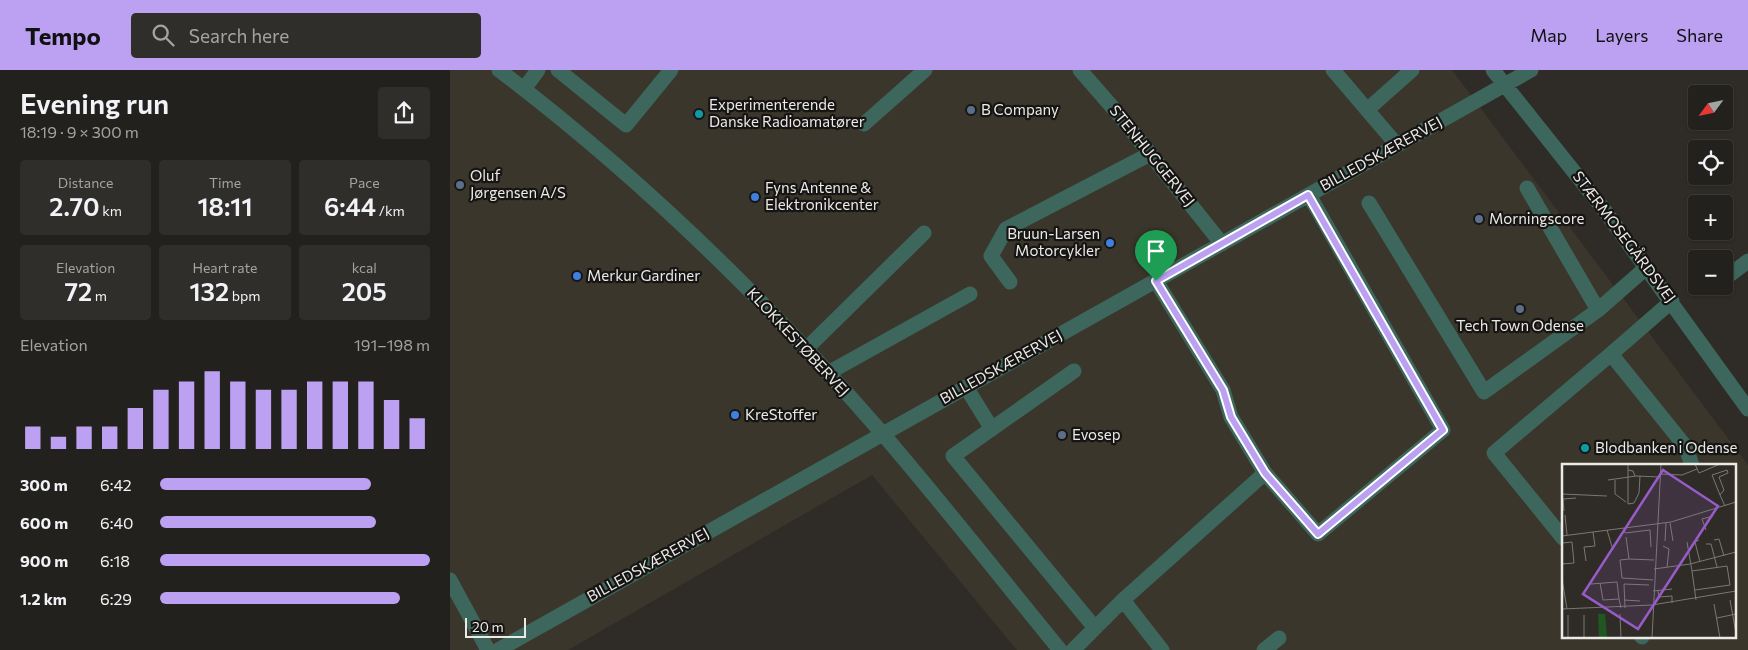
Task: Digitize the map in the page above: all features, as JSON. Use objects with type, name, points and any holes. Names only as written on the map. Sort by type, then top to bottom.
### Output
[{"type":"street","name":"KLOKKESTØBERVEJ","points":[[499,70],[550,109],[658,203],[738,279],[806,349],[882,433],[1060,650]]},
{"type":"street","points":[[524,89],[538,70]]},
{"type":"street","points":[[558,70],[626,125],[671,70]]},
{"type":"street","points":[[864,124],[925,70]]},
{"type":"street","name":"STENHUGGERVEJ","points":[[1080,70],[1222,244]]},
{"type":"street","points":[[1333,70],[1396,145]]},
{"type":"street","points":[[1367,110],[1412,70]]},
{"type":"street","name":"STÆRMOSEGÅRDSVEJ","points":[[1493,70],[1647,267],[1748,409]]},
{"type":"street","name":"BILLEDSKÆRERVEJ","points":[[498,650],[518,645],[882,433],[1531,70]]},
{"type":"street","points":[[1010,282],[990,256],[1006,229],[1150,154]]},
{"type":"street","points":[[1527,188],[1598,310]]},
{"type":"street","points":[[1156,281],[1223,390],[1231,417],[1265,473],[1318,534],[1443,430],[1308,195]]},
{"type":"street","points":[[1369,203],[1484,392],[1598,310],[1647,267]]},
{"type":"street","points":[[806,349],[924,233]]},
{"type":"street","points":[[1733,272],[1748,261]]},
{"type":"street","points":[[828,373],[970,294]]},
{"type":"street","points":[[1562,537],[1494,453],[1672,301]]},
{"type":"street","points":[[1611,354],[1685,446],[1692,464]]},
{"type":"street","points":[[1074,371],[954,456],[1095,628]]},
{"type":"street","points":[[966,387],[992,429]]},
{"type":"street","points":[[1073,650],[1123,600],[1265,473]]},
{"type":"street","points":[[451,585],[488,650]]},
{"type":"street","points":[[1123,600],[1162,650]]},
{"type":"street","points":[[1264,650],[1279,638]]},
{"type":"shaded area","points":[[450,70],[1452,70],[1748,465],[1748,650],[1017,650],[872,475],[568,650],[450,650]]},
{"type":"place","name":"B Company","points":[[971,110]]},
{"type":"place","name":"Experimenterende Danske Radioamatører","points":[[699,114]]},
{"type":"place","name":"Oluf Jørgensen A/S","points":[[460,185]]},
{"type":"place","name":"Fyns Antenne & Elektronikcenter","points":[[755,197]]},
{"type":"place","name":"Morningscore","points":[[1479,219]]},
{"type":"place","name":"Bruun-Larsen Motorcykler","points":[[1110,243]]},
{"type":"place","name":"Merkur Gardiner","points":[[577,276]]},
{"type":"place","name":"Tech Town Odense","points":[[1520,309]]},
{"type":"place","name":"KreStoffer","points":[[735,415]]},
{"type":"place","name":"Evosep","points":[[1062,435]]},
{"type":"place","name":"Blodbanken i Odense","points":[[1585,448]]},
{"type":"route","points":[[1308,195],[1443,430],[1318,534],[1265,473],[1231,417],[1223,390],[1156,281],[1308,195]]}]
